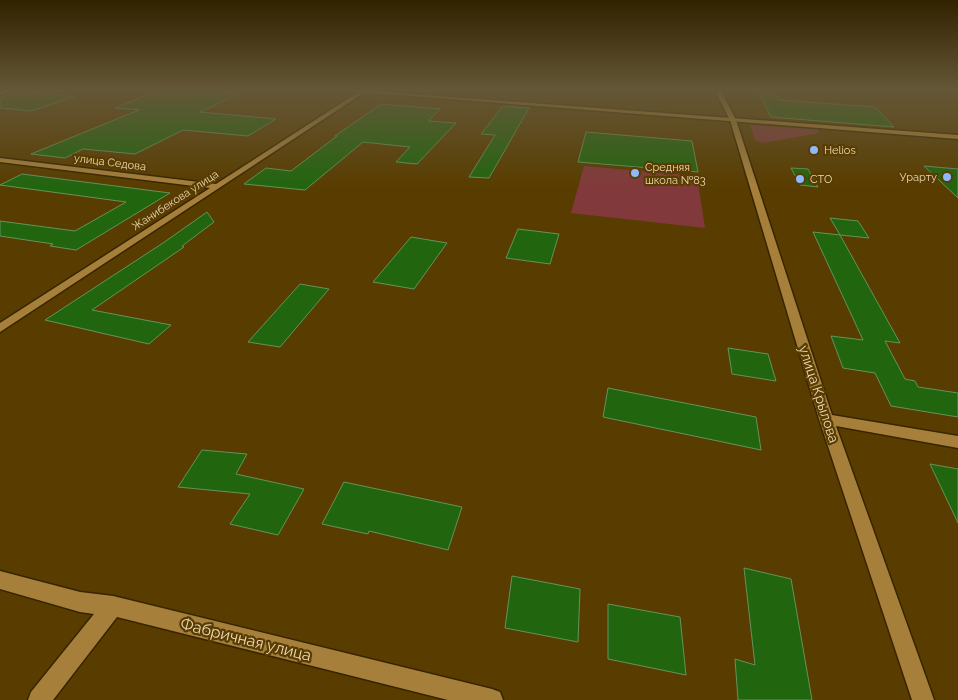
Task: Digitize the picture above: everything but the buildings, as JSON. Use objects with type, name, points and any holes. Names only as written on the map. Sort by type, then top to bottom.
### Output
[{"type":"main road","points":[[755,122],[958,137]]},
{"type":"street","name":"Жанибекова улица","points":[[0,328],[316,122]]},
{"type":"street","name":"улица Крылова","points":[[734,122],[826,419],[923,700]]},
{"type":"street","name":"улица Седова","points":[[0,160],[217,186]]},
{"type":"street","points":[[826,419],[958,442]]},
{"type":"street","name":"Фабричная улица","points":[[0,580],[80,602],[113,606],[492,700]]},
{"type":"street","points":[[39,700],[113,606]]},
{"type":"shaded area","points":[[750,125],[817,129],[819,133],[764,143],[755,140]]},
{"type":"shaded area","points":[[584,166],[697,176],[705,228],[571,213]]},
{"type":"place","name":"Helios","points":[[814,150]]},
{"type":"place","name":"Средняя школа №83","points":[[635,173]]},
{"type":"place","name":"Урарту","points":[[947,177]]},
{"type":"place","name":"СТО","points":[[800,179]]}]
